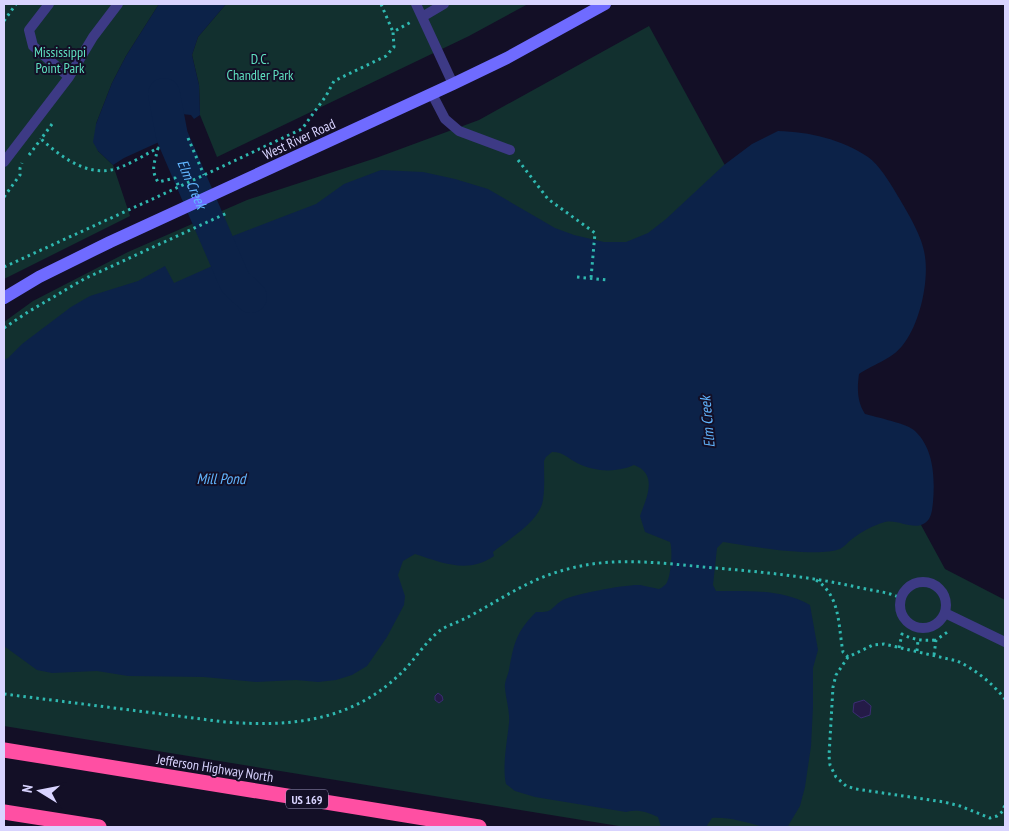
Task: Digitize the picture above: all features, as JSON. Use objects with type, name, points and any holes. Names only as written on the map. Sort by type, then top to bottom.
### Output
[{"type":"highway","name":"Jefferson Highway North","points":[[4,750],[480,827]]},
{"type":"highway","points":[[4,812],[99,827]]},
{"type":"street","name":"West River Road","points":[[4,298],[54,269],[142,227],[453,84],[522,50],[605,4]]},
{"type":"lane","points":[[49,4],[29,30],[33,46],[68,77]]},
{"type":"lane","points":[[4,162],[68,77],[93,37],[118,4]]},
{"type":"lane","points":[[416,4],[453,84]]},
{"type":"lane","points":[[422,17],[444,4]]},
{"type":"lane","points":[[432,94],[445,119],[459,131],[510,150]]},
{"type":"lane","points":[[916,583],[930,584],[942,592],[946,606],[941,620],[935,625],[919,628],[906,621],[901,614],[901,598],[910,586],[916,583]]},
{"type":"lane","points":[[944,613],[1005,642]]},
{"type":"path","points":[[4,21],[16,4]]},
{"type":"path","points":[[4,267],[302,128],[326,96],[334,81],[386,56],[394,48],[393,32],[382,4]]},
{"type":"path","points":[[393,32],[422,17]]},
{"type":"path","points":[[4,198],[20,175],[22,164],[42,140],[58,116]]},
{"type":"path","points":[[188,138],[204,175]]},
{"type":"path","points":[[42,140],[57,153],[91,170],[112,170],[158,148],[153,166],[154,176],[158,182],[175,178],[179,187]]},
{"type":"path","points":[[510,150],[548,199],[594,233],[591,278]]},
{"type":"path","points":[[4,328],[84,279],[227,213]]},
{"type":"path","points":[[577,277],[607,280]]},
{"type":"path","points":[[4,694],[225,722],[258,724],[305,721],[326,717],[349,709],[386,687],[400,674],[432,637],[441,630],[461,621],[532,581],[574,567],[597,564],[627,562],[769,572],[813,578],[892,594],[901,598]]},
{"type":"path","points":[[813,578],[830,592],[835,603],[843,652],[848,657]]},
{"type":"path","points":[[899,648],[902,634],[918,640],[936,640],[948,631],[954,630]]},
{"type":"path","points":[[917,652],[918,640]]},
{"type":"path","points":[[934,655],[936,640]]},
{"type":"path","points":[[1005,699],[993,686],[965,665],[934,655],[884,644],[873,645],[848,657],[836,675],[833,687],[829,756],[830,766],[836,777],[841,783],[856,789],[944,802],[990,818],[997,816],[1003,811],[1005,804]]},
{"type":"green space","name":"Mississippi Point Park","points":[[4,4],[159,4],[126,56],[112,83],[96,124],[98,151],[113,165],[130,216],[4,279]]},
{"type":"green space","name":"D.C. Chandler Park","points":[[226,4],[528,4],[469,36],[217,157],[200,115],[199,85],[192,55],[198,37]]},
{"type":"green space","name":"Mill Pond","points":[[649,26],[945,569],[1005,600],[1005,827],[625,827],[4,726],[4,322],[33,301],[128,252],[247,200],[376,158],[479,120]]},
{"type":"water","points":[[159,4],[226,4],[198,37],[192,55],[199,85],[200,115],[194,119],[191,115],[182,114],[178,123],[181,132],[113,165],[98,151],[93,142],[96,124],[112,83],[126,56]]},
{"type":"water","name":"Mill Pond","points":[[778,131],[802,133],[836,141],[868,157],[890,183],[920,237],[926,261],[926,273],[923,298],[916,322],[901,348],[859,374],[858,390],[860,404],[865,414],[912,428],[921,438],[930,455],[934,483],[931,514],[925,523],[916,526],[885,522],[863,531],[840,549],[800,552],[723,542],[717,548],[713,585],[716,591],[764,592],[788,596],[810,605],[818,650],[813,668],[811,746],[800,806],[788,826],[774,828],[724,818],[712,818],[706,827],[661,827],[658,817],[646,812],[626,812],[535,797],[515,791],[506,784],[505,762],[509,719],[505,684],[514,645],[524,626],[536,612],[546,612],[563,600],[578,595],[633,585],[659,589],[668,581],[671,563],[670,542],[645,532],[640,516],[649,488],[648,481],[642,469],[634,465],[613,470],[598,470],[577,463],[560,453],[552,452],[544,461],[544,490],[541,508],[523,529],[493,552],[494,556],[475,565],[465,566],[445,563],[415,554],[403,561],[398,575],[405,596],[404,605],[387,637],[367,666],[352,675],[336,680],[318,682],[296,680],[256,682],[204,677],[128,676],[97,671],[52,673],[37,670],[4,646],[4,360],[71,307],[90,296],[138,281],[165,266],[174,283],[237,255],[230,237],[316,204],[344,184],[381,170],[423,172],[455,179],[488,189],[555,228],[574,235],[604,242],[626,242],[648,233],[666,219],[724,165],[752,144]]},
{"type":"building","points":[[438,693],[442,696],[443,700],[439,703],[435,700],[435,696]]},
{"type":"building","points":[[864,700],[871,706],[870,715],[861,718],[853,712],[854,703]]},
{"type":"waterway","name":"Elm Creek","points":[[164,94],[172,136],[235,282],[251,297]]}]
